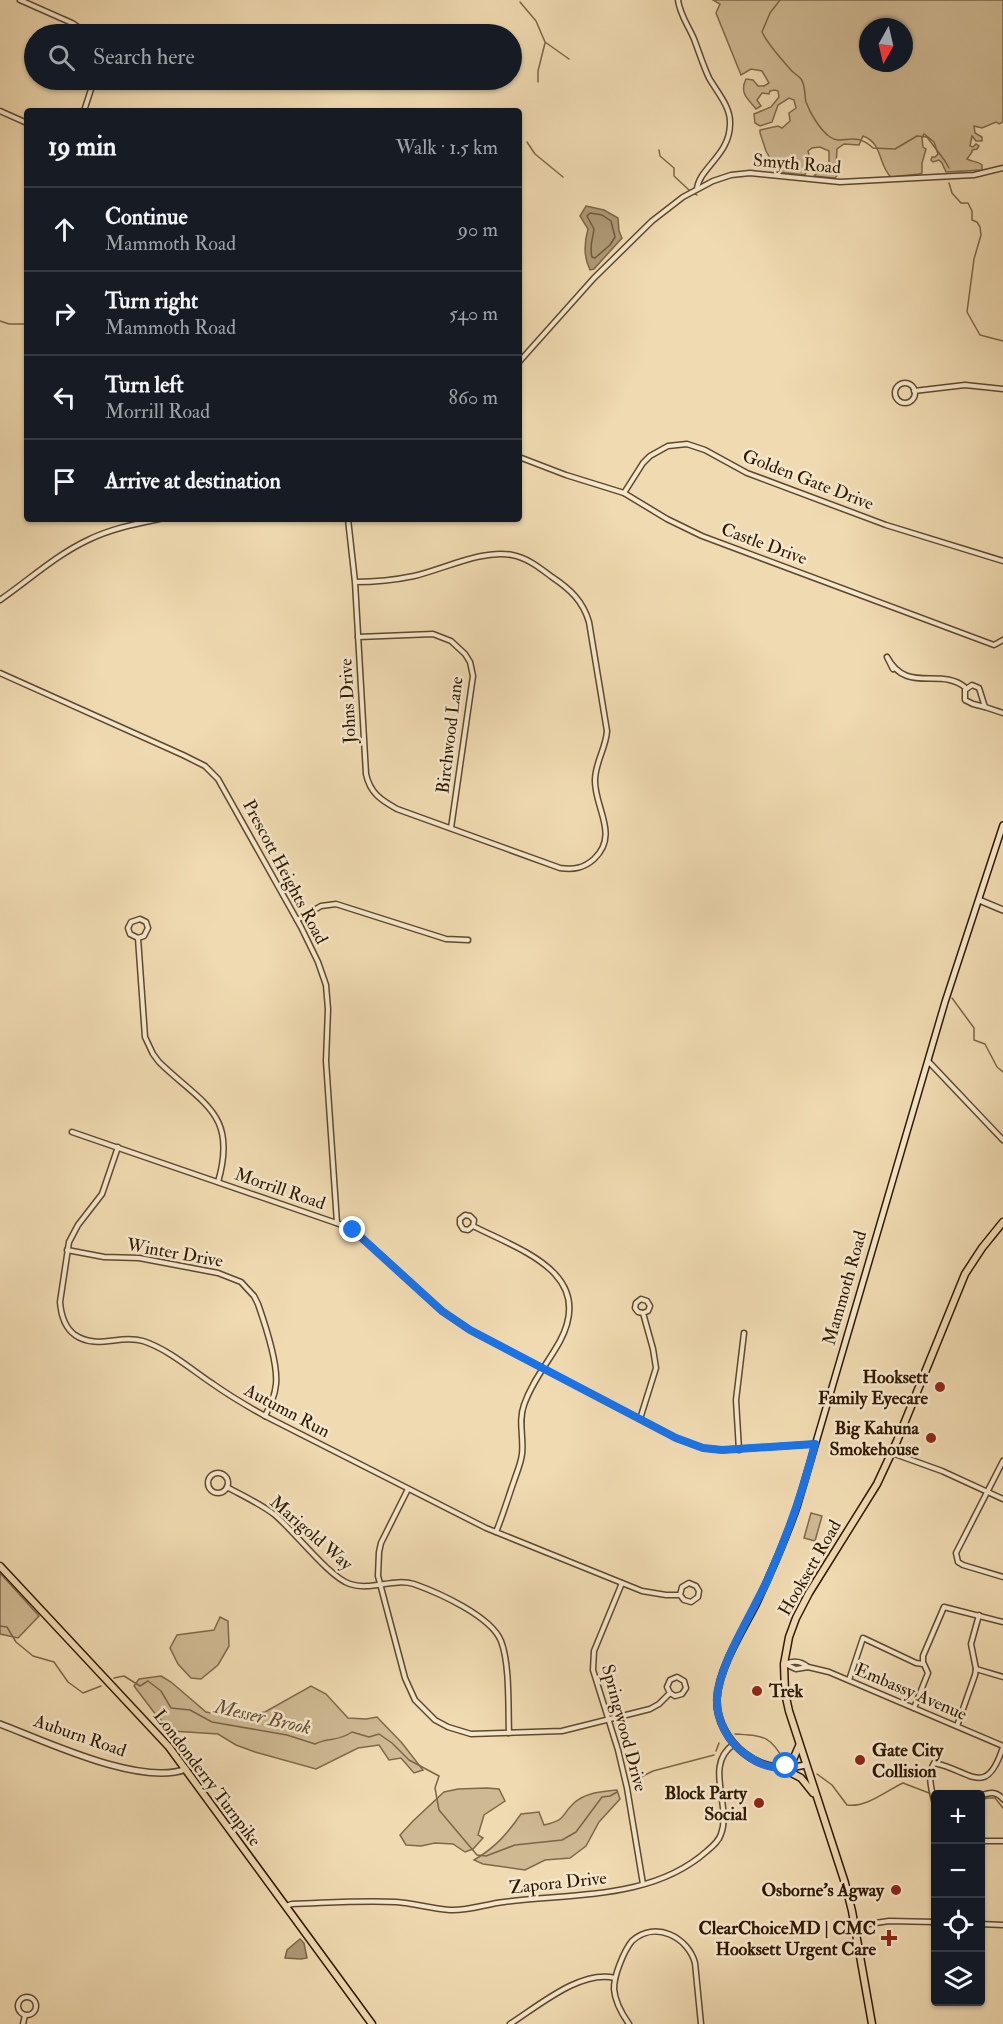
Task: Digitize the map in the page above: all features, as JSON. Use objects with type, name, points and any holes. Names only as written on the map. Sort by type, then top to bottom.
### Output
[{"type":"main road","name":"Mammoth Road","points":[[806,1766],[782,1768],[755,1761],[734,1744],[723,1728],[719,1713],[717,1697],[720,1681],[787,1534],[928,1061],[1003,825]]},
{"type":"main road","points":[[979,900],[1003,910]]},
{"type":"main road","name":"Hooksett Road","points":[[872,2024],[845,1883],[786,1701],[784,1664],[789,1637],[799,1611],[868,1501],[892,1453],[965,1274],[1003,1222]]},
{"type":"main road","name":"Londonderry Turnpike","points":[[0,1566],[159,1735],[372,2024]]},
{"type":"main road","name":"Auburn Road","points":[[0,1724],[117,1767],[164,1773],[180,1772],[186,1769]]},
{"type":"main road","points":[[782,1768],[792,1762],[799,1745]]},
{"type":"main road","points":[[782,1768],[801,1778],[817,1798]]},
{"type":"street","points":[[20,0],[73,24]]},
{"type":"street","points":[[678,0],[681,14],[729,114],[730,123],[724,147],[717,159],[700,178],[697,189]]},
{"type":"street","points":[[85,108],[91,90]]},
{"type":"street","points":[[0,111],[24,122]]},
{"type":"street","name":"Smyth Road","points":[[522,359],[594,278],[652,220],[670,205],[712,181],[740,174],[764,174],[840,182],[974,175],[1003,168]]},
{"type":"street","points":[[905,383],[914,391],[912,400],[906,403],[900,402],[895,395],[896,388],[905,383]]},
{"type":"street","points":[[914,391],[965,384],[1003,389]]},
{"type":"street","name":"Golden Gate Drive","points":[[624,493],[650,456],[668,447],[687,444],[705,450],[747,473],[886,525],[1003,561]]},
{"type":"street","name":"Castle Drive","points":[[522,458],[566,476],[624,493],[702,536],[941,624],[980,641],[994,645],[1003,640]]},
{"type":"street","points":[[0,600],[87,540],[147,522]]},
{"type":"street","name":"Johns Drive","points":[[348,522],[355,582],[366,774],[370,788],[384,802],[397,809],[560,868],[570,870],[583,867],[591,862],[603,847],[607,833],[595,782],[608,731],[586,613],[576,596],[534,564],[513,555],[494,554],[415,576],[387,581],[355,582]]},
{"type":"street","name":"Birchwood Lane","points":[[358,637],[433,634],[458,647],[470,662],[473,686],[452,828]]},
{"type":"street","points":[[893,669],[915,678],[960,683],[966,688]]},
{"type":"street","name":"Prescott Heights Road","points":[[0,673],[140,735],[212,772],[233,804],[297,920],[318,962],[328,994],[326,1061],[337,1223]]},
{"type":"street","points":[[986,707],[979,688],[972,685],[966,688],[965,700],[1003,713]]},
{"type":"street","points":[[297,920],[321,906],[336,904],[446,939],[468,940]]},
{"type":"street","points":[[140,919],[146,922],[148,931],[138,939],[132,936],[128,928],[134,920],[140,919]]},
{"type":"street","points":[[138,939],[145,1037],[159,1062],[217,1118],[225,1145],[224,1164],[218,1182]]},
{"type":"street","points":[[928,1061],[1003,1140]]},
{"type":"street","name":"Morrill Road","points":[[72,1132],[337,1223],[360,1236],[454,1319],[470,1330],[694,1445],[713,1450],[739,1450],[792,1444],[815,1444]]},
{"type":"street","name":"Autumn Run","points":[[118,1147],[102,1194],[72,1233],[68,1250],[60,1302],[64,1321],[76,1335],[94,1342],[132,1339],[142,1341],[167,1354],[265,1416],[496,1532],[651,1593],[680,1595],[685,1601],[691,1602],[698,1597],[699,1591],[694,1584],[687,1583],[681,1589],[680,1595]]},
{"type":"street","points":[[473,1226],[546,1264],[564,1285],[569,1303],[568,1322],[561,1340],[528,1395],[523,1409],[521,1418],[522,1457],[496,1532]]},
{"type":"street","name":"Winter Drive","points":[[68,1250],[99,1257],[133,1257],[209,1270],[241,1282],[258,1304],[274,1365],[276,1384],[265,1416]]},
{"type":"street","points":[[640,1419],[656,1368],[642,1313]]},
{"type":"street","points":[[739,1450],[736,1400],[744,1333]]},
{"type":"street","points":[[892,1453],[950,1474],[1003,1499]]},
{"type":"street","points":[[1003,1461],[958,1548],[957,1557],[958,1562],[963,1565],[1003,1576]]},
{"type":"street","name":"Marigold Way","points":[[216,1473],[223,1474],[227,1479],[227,1487],[221,1493],[215,1492],[209,1486],[209,1479],[216,1473]]},
{"type":"street","name":"Marigold Way","points":[[227,1487],[275,1515],[343,1581],[356,1586],[403,1581],[420,1586],[477,1615],[493,1628],[500,1638],[505,1655],[509,1733]]},
{"type":"street","points":[[408,1489],[381,1543],[377,1566],[405,1678],[410,1691],[424,1711],[435,1720],[461,1732],[485,1735],[562,1731],[650,1709],[670,1693]]},
{"type":"street","name":"Springwood Drive","points":[[622,1583],[599,1637],[592,1660],[595,1679],[627,1788],[643,1884]]},
{"type":"street","points":[[914,1708],[928,1673],[922,1658],[944,1607],[1003,1622]]},
{"type":"street","points":[[957,1726],[976,1669],[971,1644],[980,1615]]},
{"type":"street","points":[[849,1680],[863,1638],[916,1663],[923,1664]]},
{"type":"street","name":"Embassy Avenue","points":[[784,1664],[796,1669],[808,1667],[821,1670],[849,1680],[1003,1746]]},
{"type":"street","points":[[976,1669],[1003,1677]]},
{"type":"street","points":[[677,1677],[684,1681],[686,1688],[684,1693],[677,1696],[670,1693],[667,1687],[670,1680],[677,1677]]},
{"type":"street","name":"Zapora Drive","points":[[285,1906],[379,1901],[450,1910],[502,1902],[598,1893],[659,1880],[693,1862],[718,1840],[723,1828],[720,1766],[725,1752],[734,1744]]},
{"type":"street","points":[[932,1790],[930,1771],[934,1763],[971,1777],[981,1778],[990,1774],[996,1767],[1003,1746]]},
{"type":"street","points":[[985,1795],[993,1792],[1003,1799]]},
{"type":"street","points":[[985,1841],[1003,1841]]},
{"type":"street","points":[[855,1926],[889,1921],[931,1922]]},
{"type":"street","points":[[985,1924],[1003,1925]]},
{"type":"street","points":[[629,2024],[614,1992],[615,1978],[626,1950],[632,1942],[649,1933],[668,1934],[688,1946],[695,1964],[701,2024]]},
{"type":"street","points":[[510,2024],[576,1982],[604,1977],[615,1978]]},
{"type":"street","points":[[22,1998],[31,1998],[35,2002],[35,2011],[31,2015],[25,2015],[18,2009],[18,2003],[22,1998]]},
{"type":"street","points":[[23,2024],[25,2015]]},
{"type":"shaded area","points":[[713,0],[1003,0],[1003,122],[999,124],[996,122],[982,128],[974,126],[975,133],[982,137],[982,141],[976,141],[972,136],[970,146],[973,147],[976,144],[979,146],[972,150],[967,159],[982,165],[982,170],[946,172],[939,160],[933,162],[931,160],[938,154],[934,142],[924,134],[923,147],[926,149],[922,173],[919,174],[891,177],[874,144],[863,136],[859,145],[844,144],[837,149],[836,165],[840,169],[835,178],[814,176],[820,170],[826,170],[829,162],[829,151],[820,147],[808,151],[809,155],[805,159],[809,163],[805,175],[778,172],[766,151],[760,130],[778,126],[782,128],[790,121],[789,113],[796,108],[794,100],[789,98],[778,105],[772,122],[760,126],[755,123],[754,114],[771,107],[779,97],[778,91],[770,91],[769,94],[762,93],[757,100],[761,106],[756,109],[747,99],[743,88],[746,79],[753,80],[758,86],[769,83],[762,71],[751,69],[741,75],[716,13],[720,4]]},
{"type":"shaded area","points":[[811,1513],[822,1516],[815,1541],[804,1538]]},
{"type":"shaded area","points":[[0,1573],[39,1616],[18,1638],[0,1634]]},
{"type":"shaded area","points":[[220,1617],[228,1621],[229,1646],[218,1665],[201,1679],[191,1678],[178,1664],[170,1648],[177,1635],[214,1630]]},
{"type":"shaded area","points":[[161,1676],[206,1712],[231,1717],[265,1712],[311,1686],[326,1694],[348,1718],[377,1717],[402,1743],[423,1770],[414,1773],[401,1758],[389,1760],[379,1745],[358,1748],[316,1769],[255,1752],[236,1745],[218,1734],[172,1731],[156,1715],[134,1686],[139,1679]]},
{"type":"shaded area","points":[[499,1789],[505,1801],[484,1815],[478,1835],[483,1838],[473,1849],[465,1852],[453,1844],[406,1845],[400,1835],[444,1792]]},
{"type":"shaded area","points":[[617,1790],[620,1799],[599,1822],[586,1846],[570,1858],[545,1860],[525,1870],[483,1864],[474,1860],[500,1840],[521,1814],[539,1812],[544,1825],[552,1823],[560,1819],[579,1799],[594,1793]]},
{"type":"water","points":[[586,206],[604,210],[618,218],[622,238],[594,269],[590,270],[585,250],[588,229],[580,216]]},
{"type":"water","points":[[300,1939],[304,1943],[307,1958],[285,1958],[287,1950]]},
{"type":"waterway","points":[[780,0],[770,13],[762,32],[775,51],[801,79],[808,106],[826,134],[840,140],[860,140],[873,148],[895,149],[917,136],[927,137],[949,168]]},
{"type":"waterway","points":[[520,2],[536,21],[545,42],[569,59]]},
{"type":"waterway","points":[[538,82],[538,71],[545,43]]},
{"type":"waterway","points":[[527,142],[535,154],[563,177]]},
{"type":"waterway","points":[[659,150],[660,156],[674,168],[674,176],[689,190]]},
{"type":"waterway","points":[[949,183],[952,193],[961,203],[968,203],[972,211],[972,220],[980,227],[981,235],[974,259],[967,312],[980,335],[1003,341]]},
{"type":"waterway","points":[[0,321],[9,324],[24,324]]},
{"type":"waterway","points":[[952,998],[974,1028],[974,1040],[985,1044],[997,1067],[1003,1072]]},
{"type":"waterway","name":"Messer Brook","points":[[0,1626],[7,1627],[16,1642],[33,1656],[54,1662],[68,1682],[83,1693],[101,1686]]},
{"type":"waterway","name":"Messer Brook","points":[[114,1678],[124,1676],[140,1686],[148,1681],[161,1691],[171,1708],[190,1710],[212,1722],[287,1735],[315,1744],[352,1732],[369,1737],[379,1734],[409,1760],[439,1776],[435,1788],[439,1810],[477,1855],[486,1856],[515,1845],[562,1840],[576,1832],[602,1797],[617,1792]]},
{"type":"waterway","name":"Messer Brook","points":[[735,1734],[753,1735],[765,1739],[775,1747],[785,1762]]},
{"type":"waterway","name":"Messer Brook","points":[[716,1751],[719,1743]]},
{"type":"waterway","name":"Messer Brook","points":[[637,1779],[653,1771],[714,1755]]},
{"type":"waterway","name":"Messer Brook","points":[[817,1774],[832,1785],[847,1805],[869,1801],[903,1783],[929,1793]]},
{"type":"waterway","name":"Messer Brook","points":[[985,1799],[995,1798],[1003,1808]]},
{"type":"place","name":"Hooksett Family Eyecare","points":[[940,1387]]},
{"type":"place","name":"Big Kahuna Smokehouse","points":[[931,1438]]},
{"type":"place","name":"Trek","points":[[757,1691]]},
{"type":"place","name":"Gate City Collision","points":[[860,1760]]},
{"type":"place","name":"Block Party Social","points":[[759,1803]]},
{"type":"place","name":"Osborne's Agway","points":[[896,1890]]},
{"type":"place","name":"ClearChoiceMD | CMC Hooksett Urgent Care","points":[[889,1938]]},
{"type":"route","points":[[353,1230],[442,1311],[470,1330],[676,1438],[703,1448],[722,1450],[815,1444],[787,1534],[724,1671],[717,1697],[723,1728],[738,1749],[762,1764],[782,1768],[786,1766]]}]
